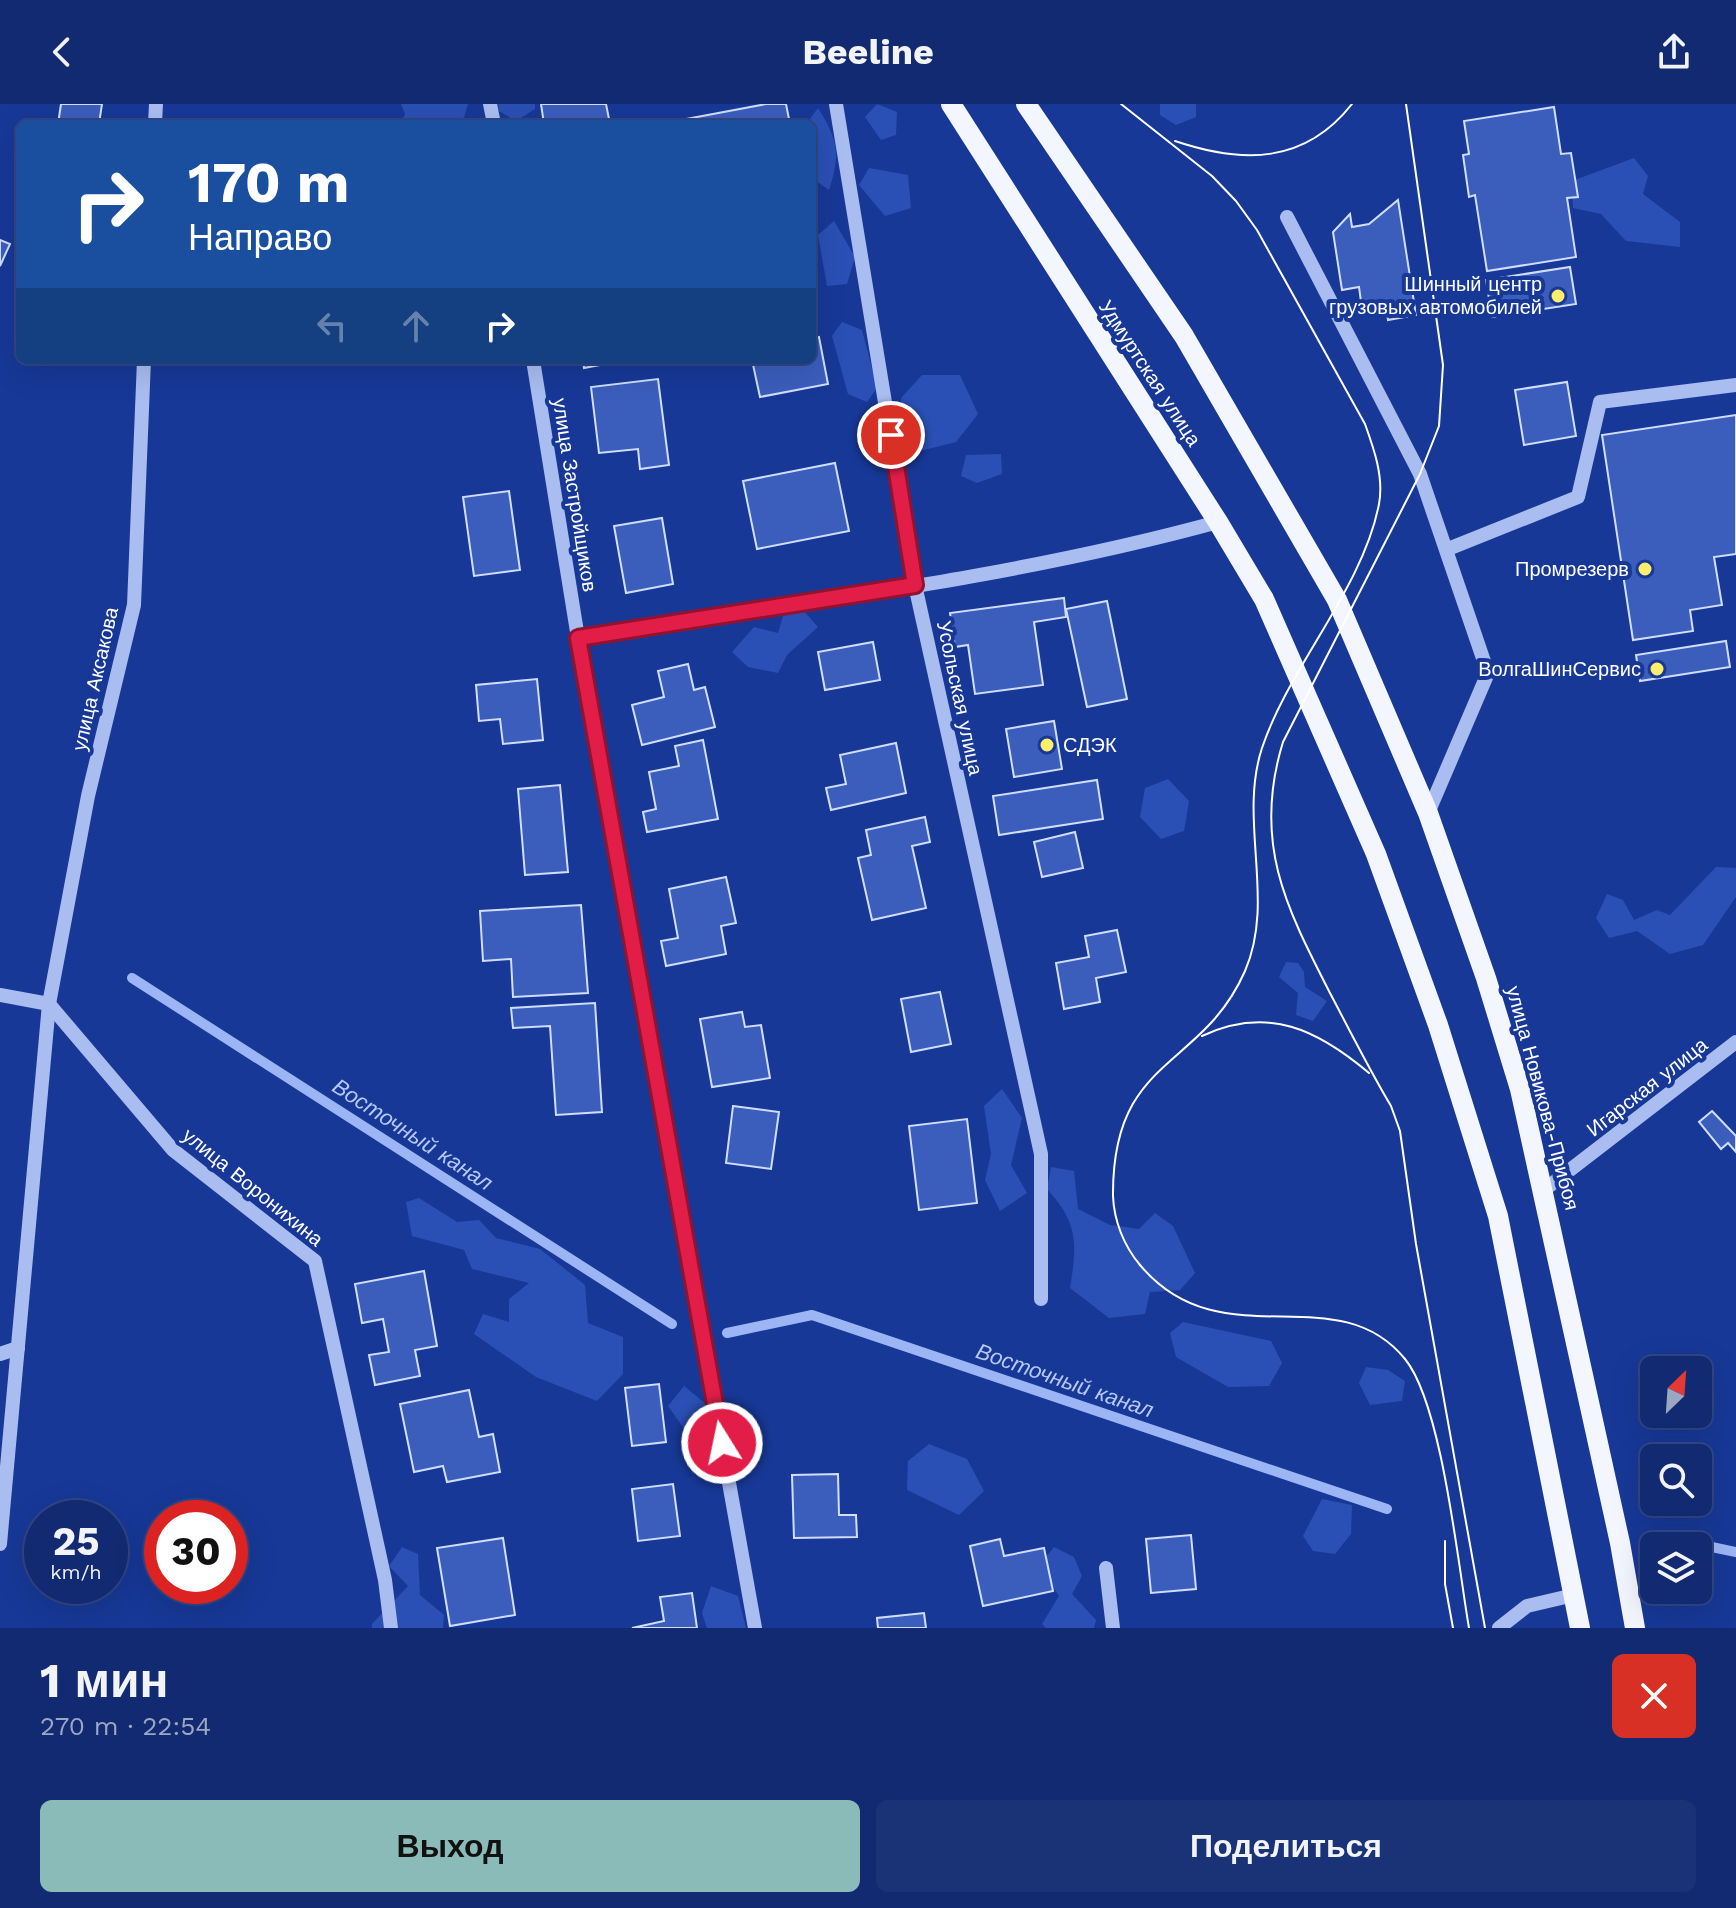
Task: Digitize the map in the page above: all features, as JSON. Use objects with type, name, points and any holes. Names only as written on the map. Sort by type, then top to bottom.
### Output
[{"type":"main road","name":"Удмуртская улица","points":[[951,104],[1264,599],[1376,854],[1438,1025],[1498,1216],[1574,1595]]},
{"type":"main road","name":"улица Новикова-Прибоя","points":[[1026,104],[1184,336],[1337,600],[1428,813],[1520,1089],[1620,1543],[1635,1628]]},
{"type":"main road","points":[[1574,1595],[1580,1628]]},
{"type":"street","name":"Усольская улица","points":[[836,104],[915,585],[1041,1154],[1041,1299]]},
{"type":"street","points":[[1287,217],[1406,442],[1448,549],[1488,673],[1428,813]]},
{"type":"street","name":"улица Аксакова","points":[[0,1544],[49,1004],[88,796],[134,605],[144,364]]},
{"type":"street","name":"улица Застройщиков","points":[[534,364],[578,638],[755,1628]]},
{"type":"street","points":[[1448,549],[1578,497],[1600,402],[1736,385]]},
{"type":"street","points":[[578,638],[915,585],[1160,538],[1218,522]]},
{"type":"street","points":[[0,995],[49,1004]]},
{"type":"street","name":"улица Воронихина","points":[[49,1004],[173,1150],[315,1261],[385,1580],[391,1628]]},
{"type":"street","name":"Игарская улица","points":[[1544,1190],[1736,1042]]},
{"type":"street","points":[[0,1354],[18,1348]]},
{"type":"street","points":[[1106,1568],[1113,1628]]},
{"type":"street","points":[[1499,1628],[1527,1606],[1574,1595]]},
{"type":"shaded area","points":[[401,104],[468,104],[463,120],[403,120],[405,114]]},
{"type":"shaded area","points":[[498,104],[535,104],[535,109],[518,120],[499,111]]},
{"type":"shaded area","points":[[877,104],[897,112],[896,135],[881,140],[865,117]]},
{"type":"shaded area","points":[[1160,104],[1196,104],[1196,117],[1176,125],[1160,115]]},
{"type":"shaded area","points":[[818,108],[836,148],[829,190],[816,181],[816,120],[809,120]]},
{"type":"shaded area","points":[[1634,158],[1648,176],[1643,194],[1680,222],[1680,247],[1626,241],[1601,214],[1573,208],[1572,181]]},
{"type":"shaded area","points":[[869,168],[908,175],[911,208],[885,216],[859,185]]},
{"type":"shaded area","points":[[834,221],[855,257],[847,284],[827,286],[818,235]]},
{"type":"shaded area","points":[[842,322],[862,330],[877,388],[867,402],[848,394],[832,336]]},
{"type":"shaded area","points":[[922,375],[960,375],[978,414],[956,442],[920,451],[902,434],[901,398]]},
{"type":"shaded area","points":[[1001,454],[1002,474],[977,483],[961,476],[966,455]]},
{"type":"shaded area","points":[[802,609],[818,627],[787,655],[778,673],[748,667],[732,652],[754,627],[778,633],[783,616]]},
{"type":"shaded area","points":[[1168,779],[1189,801],[1184,831],[1161,839],[1140,817],[1145,788]]},
{"type":"shaded area","points":[[1716,867],[1736,868],[1736,897],[1703,945],[1670,954],[1637,931],[1609,938],[1596,918],[1607,894],[1623,900],[1634,920],[1657,910],[1670,915]]},
{"type":"shaded area","points":[[1286,962],[1298,963],[1304,972],[1305,987],[1327,1001],[1313,1021],[1296,1015],[1298,993],[1279,977]]},
{"type":"shaded area","points":[[1002,1089],[1022,1118],[1011,1165],[1027,1193],[1000,1211],[985,1180],[991,1154],[984,1106]]},
{"type":"shaded area","points":[[1051,1167],[1074,1171],[1078,1209],[1110,1225],[1139,1229],[1155,1213],[1173,1226],[1195,1273],[1180,1290],[1150,1292],[1145,1314],[1109,1318],[1070,1288],[1073,1235],[1065,1213],[1047,1189]]},
{"type":"shaded area","points":[[419,1198],[457,1222],[479,1220],[496,1238],[540,1249],[585,1285],[588,1323],[623,1337],[623,1374],[597,1401],[536,1377],[474,1334],[483,1314],[509,1322],[509,1299],[529,1283],[472,1269],[464,1250],[412,1236],[406,1202]]},
{"type":"shaded area","points":[[1183,1322],[1271,1341],[1282,1363],[1269,1386],[1228,1387],[1176,1357],[1170,1333]]},
{"type":"shaded area","points":[[1366,1367],[1388,1370],[1405,1381],[1402,1401],[1370,1405],[1359,1383]]},
{"type":"shaded area","points":[[684,1386],[712,1409],[712,1436],[690,1437],[668,1406]]},
{"type":"shaded area","points":[[929,1444],[967,1459],[984,1491],[959,1515],[907,1490],[908,1461]]},
{"type":"shaded area","points":[[1322,1499],[1352,1505],[1351,1534],[1335,1554],[1313,1551],[1303,1536]]},
{"type":"shaded area","points":[[402,1547],[418,1554],[420,1595],[444,1615],[443,1628],[372,1628],[372,1624],[408,1586],[389,1566]]},
{"type":"shaded area","points":[[1054,1547],[1074,1557],[1082,1576],[1072,1594],[1096,1620],[1094,1628],[1046,1628],[1042,1624],[1059,1596],[1039,1566]]},
{"type":"shaded area","points":[[711,1586],[738,1596],[746,1628],[707,1628],[702,1613]]},
{"type":"building","points":[[61,104],[102,104],[100,120],[59,120]]},
{"type":"building","points":[[541,104],[606,104],[609,119],[604,120],[543,120]]},
{"type":"building","points":[[766,104],[786,104],[789,120],[681,120]]},
{"type":"building","points":[[1554,107],[1561,154],[1571,153],[1578,197],[1567,198],[1576,257],[1487,271],[1475,195],[1469,197],[1463,155],[1469,154],[1464,121]]},
{"type":"building","points":[[1398,200],[1416,315],[1388,320],[1386,306],[1362,309],[1359,287],[1342,290],[1333,232],[1350,214],[1352,227],[1369,224]]},
{"type":"building","points":[[0,240],[10,244],[0,266]]},
{"type":"building","points":[[1570,267],[1576,304],[1492,317],[1486,280]]},
{"type":"building","points":[[819,337],[828,384],[760,397],[753,364],[816,364],[816,338]]},
{"type":"building","points":[[584,364],[605,364],[584,368]]},
{"type":"building","points":[[658,379],[669,465],[640,469],[638,449],[599,453],[591,387]]},
{"type":"building","points":[[1567,382],[1576,436],[1524,445],[1515,390]]},
{"type":"building","points":[[1736,415],[1736,554],[1714,557],[1722,605],[1690,610],[1693,631],[1633,640],[1602,435]]},
{"type":"building","points":[[835,463],[849,531],[757,549],[743,481]]},
{"type":"building","points":[[509,491],[520,570],[474,576],[463,497]]},
{"type":"building","points":[[662,518],[673,584],[626,593],[614,526]]},
{"type":"building","points":[[1064,598],[1066,617],[1034,622],[1043,685],[975,694],[968,645],[955,647],[950,613]]},
{"type":"building","points":[[1107,601],[1127,699],[1087,707],[1066,609]]},
{"type":"building","points":[[1726,641],[1730,667],[1640,681],[1636,655]]},
{"type":"building","points":[[873,642],[880,680],[825,690],[818,652]]},
{"type":"building","points":[[688,664],[694,690],[705,687],[715,727],[642,745],[632,705],[664,697],[658,671]]},
{"type":"building","points":[[537,679],[543,740],[503,744],[500,719],[479,721],[476,685]]},
{"type":"building","points":[[1054,721],[1062,769],[1014,777],[1006,729]]},
{"type":"building","points":[[703,740],[718,819],[647,832],[643,812],[656,809],[649,772],[679,766],[675,746]]},
{"type":"building","points":[[896,743],[906,793],[831,810],[826,788],[846,784],[840,755]]},
{"type":"building","points":[[1097,780],[1103,819],[999,835],[993,796]]},
{"type":"building","points":[[560,785],[568,872],[525,875],[518,789]]},
{"type":"building","points":[[925,817],[930,842],[912,846],[926,908],[872,920],[858,858],[871,855],[866,830]]},
{"type":"building","points":[[1075,832],[1083,868],[1042,877],[1034,842]]},
{"type":"building","points":[[726,877],[736,923],[721,926],[726,954],[666,966],[661,941],[678,938],[669,889]]},
{"type":"building","points":[[581,905],[588,993],[513,997],[511,959],[483,961],[480,911]]},
{"type":"building","points":[[1117,930],[1126,972],[1096,978],[1100,1002],[1064,1009],[1056,963],[1089,957],[1085,936]]},
{"type":"building","points":[[940,992],[951,1044],[911,1052],[901,999]]},
{"type":"building","points":[[595,1003],[602,1112],[556,1115],[550,1026],[513,1028],[511,1008]]},
{"type":"building","points":[[742,1012],[745,1027],[761,1025],[770,1078],[712,1087],[700,1019]]},
{"type":"building","points":[[733,1106],[779,1112],[771,1169],[726,1163]]},
{"type":"building","points":[[1712,1111],[1736,1136],[1736,1152],[1728,1143],[1721,1149],[1699,1122]]},
{"type":"building","points":[[967,1119],[977,1203],[919,1210],[909,1126]]},
{"type":"building","points":[[424,1271],[437,1346],[415,1350],[420,1376],[375,1385],[369,1355],[389,1352],[383,1319],[362,1323],[355,1284]]},
{"type":"building","points":[[659,1384],[666,1442],[632,1446],[625,1388]]},
{"type":"building","points":[[469,1390],[479,1437],[493,1434],[500,1472],[447,1482],[443,1466],[414,1472],[400,1404]]},
{"type":"building","points":[[838,1474],[839,1515],[856,1515],[857,1537],[794,1538],[792,1475]]},
{"type":"building","points":[[673,1484],[680,1536],[638,1541],[632,1489]]},
{"type":"building","points":[[1191,1535],[1196,1589],[1151,1593],[1146,1539]]},
{"type":"building","points":[[503,1538],[515,1615],[450,1626],[437,1548]]},
{"type":"building","points":[[1000,1539],[1004,1556],[1044,1548],[1053,1591],[983,1606],[970,1546]]},
{"type":"building","points":[[692,1593],[697,1628],[632,1628],[664,1621],[660,1597]]},
{"type":"building","points":[[924,1613],[926,1628],[878,1628],[877,1618]]},
{"type":"waterway","name":"Восточный канал","points":[[132,978],[672,1324]]},
{"type":"waterway","name":"Восточный канал","points":[[727,1333],[812,1315],[1387,1509]]},
{"type":"waterway","name":"Восточный канал","points":[[1712,1547],[1736,1552]]},
{"type":"tram line","points":[[1121,104],[1212,176],[1236,201],[1257,230],[1365,424],[1377,463],[1380,494],[1370,535],[1358,566],[1289,688],[1262,748],[1254,804],[1257,916],[1254,944],[1245,971],[1227,1004],[1206,1029],[1143,1089],[1127,1115],[1117,1150],[1113,1196],[1115,1215],[1134,1258],[1172,1293],[1206,1309],[1241,1315],[1312,1317],[1346,1322],[1377,1335],[1405,1359],[1418,1381],[1439,1447],[1469,1628]]},
{"type":"tram line","points":[[1175,141],[1225,153],[1271,154],[1314,138],[1334,124],[1352,104]]},
{"type":"tram line","points":[[1406,104],[1443,365],[1439,426],[1420,474],[1283,742],[1274,778],[1271,811],[1278,873],[1300,932],[1391,1106],[1400,1131],[1416,1244],[1485,1628]]},
{"type":"tram line","points":[[1202,1036],[1249,1023],[1291,1027],[1331,1045],[1369,1073]]},
{"type":"tram line","points":[[1445,1541],[1445,1584],[1453,1628]]},
{"type":"place","name":"Шинный центр грузовых автомобилей","points":[[1558,296]]},
{"type":"place","name":"Промрезерв","points":[[1645,569]]},
{"type":"place","name":"ВолгаШинСервис","points":[[1657,669]]},
{"type":"place","name":"СДЭК","points":[[1047,745]]},
{"type":"route","points":[[722,1443],[578,638],[915,585],[891,435]]}]
